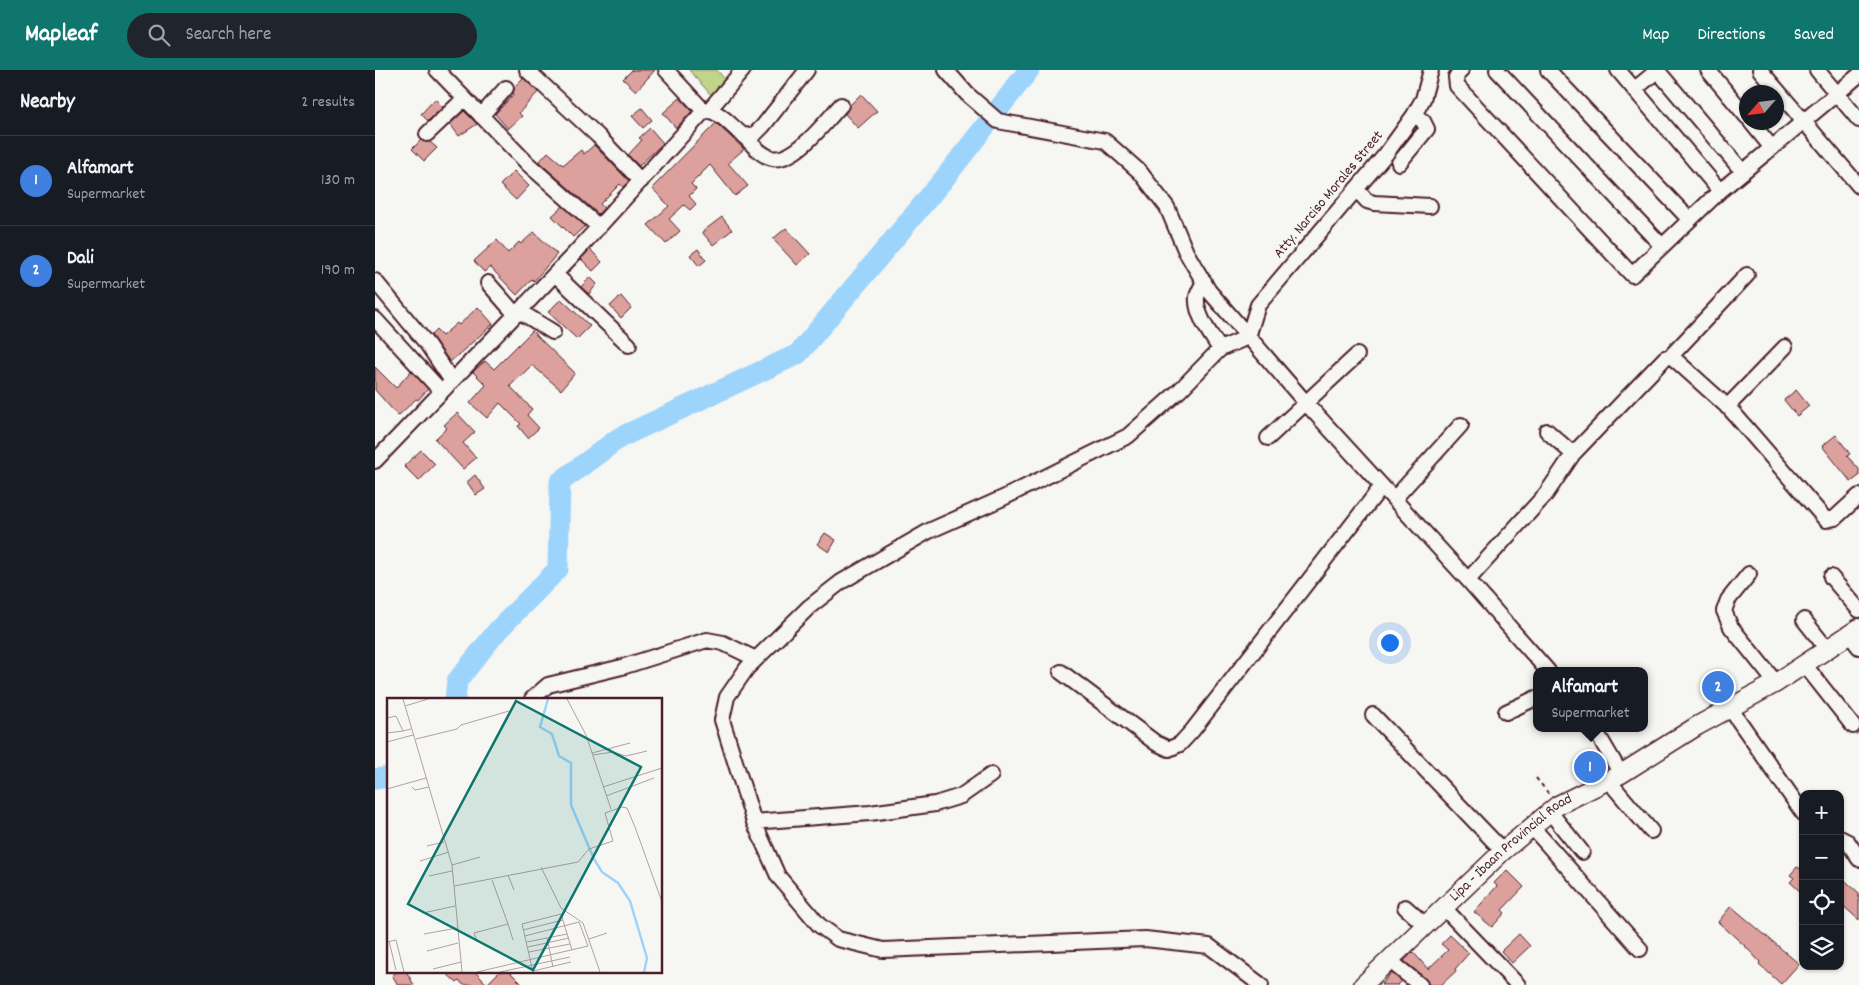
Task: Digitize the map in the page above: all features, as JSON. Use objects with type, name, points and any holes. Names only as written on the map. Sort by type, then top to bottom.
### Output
[{"type":"main road","name":"Lipa - Ibaan Provincial Road","points":[[1363,985],[1503,851],[1554,809],[1614,777],[1776,683],[1827,649],[1856,636]]},
{"type":"street","points":[[437,70],[528,164],[599,227]]},
{"type":"street","points":[[527,70],[641,180]]},
{"type":"street","points":[[666,70],[706,111],[720,115],[745,136],[758,151],[771,158],[785,157],[801,148],[841,105]]},
{"type":"street","points":[[375,461],[555,274],[743,70]]},
{"type":"street","points":[[745,136],[755,134],[763,126],[807,70]]},
{"type":"street","points":[[946,70],[967,94],[998,121],[1105,141],[1140,172],[1167,206],[1186,252],[1204,281],[1248,337],[1468,580],[1544,667]]},
{"type":"street","name":"Atty. Narciso Morales Street","points":[[1248,337],[1258,305],[1386,154],[1414,115],[1423,98],[1431,70]]},
{"type":"street","points":[[1461,70],[1457,74],[1455,81],[1462,92],[1632,275],[1719,191],[1859,75]]},
{"type":"street","points":[[1497,70],[1662,246]]},
{"type":"street","points":[[1548,70],[1689,219]]},
{"type":"street","points":[[1618,70],[1719,191]]},
{"type":"street","points":[[1635,89],[1657,70],[1743,172]]},
{"type":"street","points":[[1707,70],[1739,108]]},
{"type":"street","points":[[1760,70],[1859,186]]},
{"type":"street","points":[[1817,70],[1859,120]]},
{"type":"street","points":[[481,116],[506,88]]},
{"type":"street","points":[[427,134],[464,99]]},
{"type":"street","points":[[1399,163],[1427,129],[1423,121],[1414,115]]},
{"type":"street","points":[[1757,130],[1772,148]]},
{"type":"street","points":[[1355,189],[1367,201],[1430,206]]},
{"type":"street","points":[[555,274],[629,345]]},
{"type":"street","points":[[1468,580],[1546,494],[1573,454],[1665,358],[1671,356],[1747,275]]},
{"type":"street","points":[[375,281],[427,344],[452,381]]},
{"type":"street","points":[[1204,281],[1197,298],[1200,311],[1205,325],[1220,348]]},
{"type":"street","points":[[488,283],[518,313],[553,332]]},
{"type":"street","points":[[375,319],[441,391]]},
{"type":"street","points":[[1248,337],[1220,348],[1180,390],[1129,436],[1003,498],[929,531],[841,582],[809,607],[756,659],[727,697],[722,720],[754,822],[778,876],[819,925],[838,939],[883,950],[1145,939],[1209,946],[1261,985]]},
{"type":"street","points":[[1727,406],[1785,347]]},
{"type":"street","points":[[1268,438],[1357,355]]},
{"type":"street","points":[[1671,356],[1727,406],[1827,520],[1835,518],[1859,496]]},
{"type":"street","points":[[1393,499],[1461,425]]},
{"type":"street","points":[[1547,431],[1573,454]]},
{"type":"street","points":[[1061,672],[1156,743],[1169,749],[1180,744],[1192,732],[1382,486]]},
{"type":"street","points":[[1749,574],[1728,600],[1724,612],[1731,627],[1776,683]]},
{"type":"street","points":[[1831,577],[1859,610]]},
{"type":"street","points":[[1804,620],[1827,649]]},
{"type":"street","points":[[533,698],[548,685],[621,667],[707,640],[723,643],[756,659]]},
{"type":"street","points":[[1804,664],[1853,726]]},
{"type":"street","points":[[1506,712],[1533,699]]},
{"type":"street","points":[[1730,708],[1799,807]]},
{"type":"street","points":[[1373,714],[1503,851]]},
{"type":"street","points":[[1596,732],[1614,777],[1651,831]]},
{"type":"street","points":[[754,822],[870,813],[935,804],[961,796],[991,775]]},
{"type":"street","points":[[1554,809],[1582,852]]},
{"type":"street","points":[[1532,827],[1640,949]]},
{"type":"street","points":[[1844,840],[1848,842],[1859,859]]},
{"type":"street","points":[[1405,907],[1425,926]]},
{"type":"street","points":[[1444,908],[1518,985]]},
{"type":"street","points":[[1389,960],[1420,985]]},
{"type":"path","points":[[1536,778],[1554,809]]},
{"type":"green space","points":[[689,70],[717,70],[728,83],[712,96]]},
{"type":"building","points":[[632,70],[655,70],[636,91],[623,79]]},
{"type":"building","points":[[523,78],[538,92],[519,113],[522,116],[508,129],[495,114],[513,95],[514,87]]},
{"type":"building","points":[[861,94],[877,111],[858,128],[845,114],[850,105]]},
{"type":"building","points":[[680,98],[692,111],[676,128],[663,113]]},
{"type":"building","points":[[435,99],[443,107],[428,121],[421,114]]},
{"type":"building","points":[[642,108],[652,120],[643,128],[632,116]]},
{"type":"building","points":[[464,111],[477,124],[459,136],[450,124]]},
{"type":"building","points":[[716,123],[744,149],[728,163],[748,186],[735,196],[710,165],[691,184],[696,189],[689,196],[696,204],[690,210],[684,205],[669,219],[680,231],[666,244],[648,225],[669,206],[652,188]]},
{"type":"building","points":[[650,128],[663,143],[639,166],[628,155],[642,140],[639,138]]},
{"type":"building","points":[[421,140],[430,142],[437,148],[424,161],[412,149]]},
{"type":"building","points":[[594,145],[629,181],[623,187],[620,184],[600,204],[604,208],[598,214],[539,162],[548,152],[563,165],[581,150],[584,154]]},
{"type":"building","points":[[514,171],[529,186],[516,200],[500,185]]},
{"type":"building","points":[[563,206],[585,226],[573,237],[552,216]]},
{"type":"building","points":[[722,217],[732,230],[713,245],[702,232]]},
{"type":"building","points":[[786,228],[810,254],[797,265],[773,239]]},
{"type":"building","points":[[534,232],[557,254],[534,281],[532,279],[517,295],[490,267],[484,272],[474,261],[497,240],[508,253],[519,242],[521,244]]},
{"type":"building","points":[[590,249],[602,262],[593,271],[581,259]]},
{"type":"building","points":[[698,249],[706,260],[699,266],[690,255]]},
{"type":"building","points":[[590,277],[597,284],[589,294],[581,287]]},
{"type":"building","points":[[621,296],[631,308],[621,318],[610,306]]},
{"type":"building","points":[[561,299],[590,326],[577,339],[548,312]]},
{"type":"building","points":[[478,307],[493,324],[450,362],[431,335],[436,330],[442,336],[457,323],[459,325]]},
{"type":"building","points":[[532,331],[575,373],[561,390],[532,365],[510,386],[532,409],[527,415],[539,428],[528,438],[518,426],[521,424],[500,403],[487,418],[470,403],[486,385],[473,372],[485,361],[494,369]]},
{"type":"building","points":[[375,367],[396,388],[411,371],[428,389],[398,416],[375,390]]},
{"type":"building","points":[[1796,390],[1809,406],[1797,416],[1784,400]]},
{"type":"building","points":[[457,413],[475,432],[463,443],[476,458],[463,469],[435,439],[447,428],[444,425]]},
{"type":"building","points":[[1836,435],[1850,454],[1847,456],[1859,469],[1859,476],[1851,482],[1822,446]]},
{"type":"building","points":[[421,450],[435,464],[419,481],[404,466]]},
{"type":"building","points":[[475,475],[485,489],[476,495],[467,482]]},
{"type":"building","points":[[825,533],[836,540],[829,552],[817,544]]},
{"type":"building","points":[[1797,867],[1799,868],[1799,890],[1790,882],[1794,878],[1790,875]]},
{"type":"building","points":[[1507,870],[1524,887],[1502,910],[1505,913],[1492,927],[1474,912],[1497,886],[1494,883]]},
{"type":"building","points":[[1844,880],[1859,893],[1859,920],[1844,907]]},
{"type":"building","points":[[1731,906],[1799,964],[1781,984],[1759,964],[1760,962],[1744,945],[1718,922]]},
{"type":"building","points":[[1519,934],[1530,946],[1512,963],[1501,951]]},
{"type":"building","points":[[1450,935],[1469,953],[1455,969],[1456,971],[1441,985],[1429,985],[1425,978],[1404,961],[1413,952],[1428,969],[1448,950],[1441,944]]},
{"type":"building","points":[[397,972],[407,972],[414,985],[398,985],[392,975]]},
{"type":"building","points":[[445,972],[475,972],[487,984],[499,972],[510,972],[523,985],[464,985],[459,981],[457,983]]},
{"type":"building","points":[[1391,973],[1402,981],[1398,985],[1381,985]]},
{"type":"waterway","points":[[455,698],[457,681],[498,630],[558,569],[560,482],[619,438],[798,354],[944,179],[1029,70]]},
{"type":"waterway","points":[[375,779],[387,777]]},
{"type":"place","name":"Dali","points":[[1718,687]]},
{"type":"place","name":"Alfamart","points":[[1590,767]]}]
